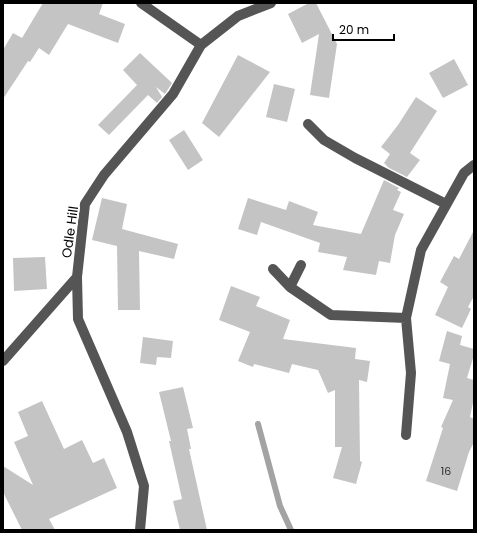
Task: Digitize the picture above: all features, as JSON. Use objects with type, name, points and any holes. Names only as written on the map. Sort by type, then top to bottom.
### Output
[{"type":"street","points":[[141,3],[201,45]]},
{"type":"street","name":"Odle Hill","points":[[140,530],[144,486],[127,432],[78,319],[77,277],[85,204],[104,175],[173,94],[201,45],[238,16],[271,3]]},
{"type":"street","points":[[308,124],[324,140],[355,158],[446,204]]},
{"type":"street","points":[[406,435],[411,372],[406,318],[420,250],[464,172],[474,165]]},
{"type":"street","points":[[290,287],[301,266]]},
{"type":"street","points":[[273,269],[290,287],[331,315],[406,318]]},
{"type":"street","points":[[3,362],[77,277]]},
{"type":"building","points":[[43,3],[103,3],[99,14],[125,24],[118,43],[68,24],[49,55],[39,48],[30,62],[28,61],[3,99],[3,50],[13,33],[22,38]]},
{"type":"building","points":[[309,3],[316,3],[337,44],[329,98],[310,95],[319,34],[302,43],[288,14]]},
{"type":"building","points":[[140,53],[172,83],[165,94],[156,87],[162,97],[157,103],[148,95],[109,135],[98,125],[137,85],[123,70]]},
{"type":"building","points":[[238,55],[270,72],[219,137],[202,123]]},
{"type":"building","points":[[454,59],[468,85],[443,98],[429,73]]},
{"type":"building","points":[[274,84],[295,89],[287,122],[266,117]]},
{"type":"building","points":[[416,97],[437,111],[410,153],[420,160],[407,177],[389,168],[384,163],[390,154],[381,147],[398,125]]},
{"type":"building","points":[[184,130],[203,160],[188,170],[169,140]]},
{"type":"building","points":[[384,180],[399,188],[397,190],[401,192],[393,210],[404,214],[395,235],[390,263],[379,261],[376,275],[343,270],[347,257],[318,252],[320,243],[261,222],[257,235],[238,229],[248,198],[286,210],[289,201],[318,212],[313,225],[361,234]]},
{"type":"building","points":[[102,198],[127,204],[122,229],[178,244],[174,259],[139,251],[140,310],[118,310],[117,246],[92,240]]},
{"type":"building","points":[[474,230],[474,296],[468,307],[471,309],[462,328],[435,315],[448,287],[440,282],[454,256],[459,259]]},
{"type":"building","points":[[45,257],[47,289],[14,291],[13,258]]},
{"type":"building","points":[[231,286],[260,297],[256,306],[290,320],[283,339],[356,348],[355,359],[370,361],[367,382],[359,380],[360,461],[362,462],[356,484],[333,478],[342,447],[335,447],[335,390],[328,393],[318,370],[292,364],[289,373],[254,364],[253,367],[238,361],[250,332],[219,320]]},
{"type":"building","points":[[447,331],[462,336],[460,345],[474,349],[474,355],[467,378],[474,380],[474,398],[470,417],[474,419],[474,442],[469,452],[457,491],[426,481],[443,428],[441,427],[453,400],[443,398],[450,364],[439,361]]},
{"type":"building","points":[[143,337],[173,341],[171,358],[157,357],[156,365],[140,363]]},
{"type":"building","points":[[183,387],[193,428],[187,429],[191,449],[189,449],[207,530],[180,530],[173,501],[182,499],[169,441],[171,441],[159,392]]},
{"type":"building","points":[[42,401],[64,449],[82,440],[93,463],[104,458],[117,488],[49,519],[55,530],[22,530],[3,492],[3,466],[33,485],[14,442],[28,436],[18,412]]},
{"type":"waterway","points":[[258,424],[280,506],[291,530]]}]
